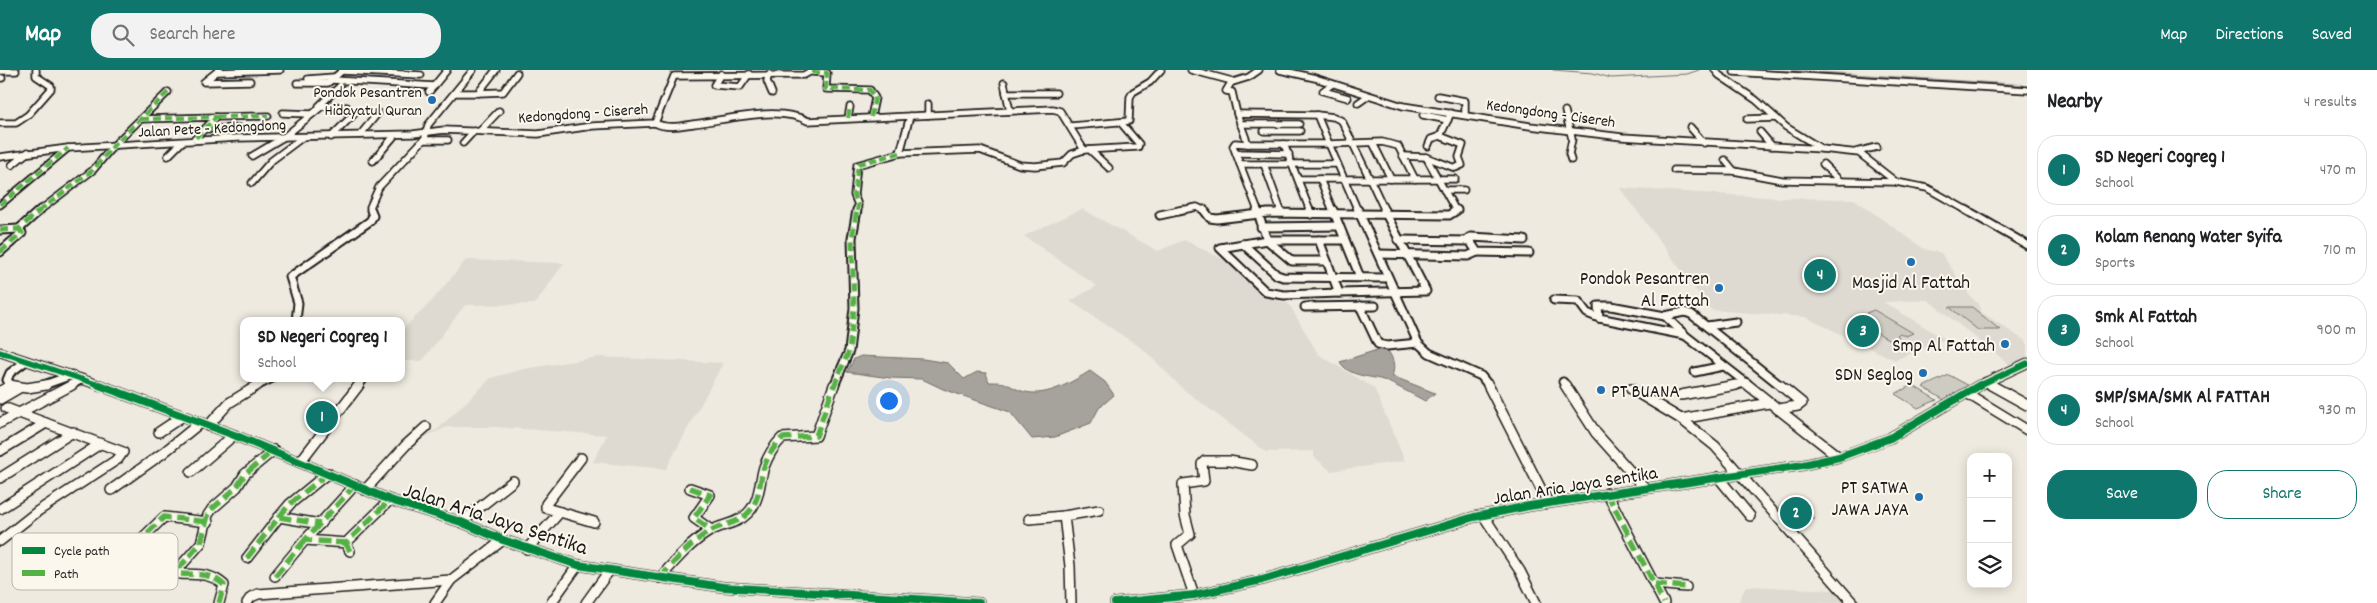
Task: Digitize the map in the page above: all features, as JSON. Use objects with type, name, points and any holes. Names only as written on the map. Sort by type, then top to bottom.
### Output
[{"type":"street","points":[[0,124],[16,123],[28,114],[52,89],[51,86],[36,76],[36,70]]},
{"type":"street","points":[[250,81],[204,82],[219,71],[280,70]]},
{"type":"street","points":[[296,81],[326,83],[343,70],[421,75]]},
{"type":"street","points":[[412,84],[426,70]]},
{"type":"street","points":[[429,92],[448,70]]},
{"type":"street","points":[[296,317],[298,303],[290,277],[370,221],[373,216],[370,207],[380,187],[425,136],[428,125],[472,70]]},
{"type":"street","points":[[478,93],[496,70]]},
{"type":"street","points":[[1071,126],[1129,121],[1130,97],[1133,92],[1150,83],[1161,70]]},
{"type":"street","points":[[1191,70],[1233,82],[1249,77],[1259,70]]},
{"type":"street","name":"Kedongdong - Cisereh","points":[[1280,70],[1403,106],[1571,131],[1704,143],[1856,152]]},
{"type":"street","points":[[1715,70],[1756,100],[1786,126],[1822,149]]},
{"type":"street","points":[[1782,70],[2027,85]]},
{"type":"street","points":[[0,71],[16,71]]},
{"type":"street","points":[[812,71],[827,73],[826,89],[852,93],[870,90],[874,95],[871,117]]},
{"type":"street","name":"Kedongdong - Cisereh","points":[[425,136],[444,130],[538,134],[592,126],[655,123],[672,77],[707,72],[720,74],[804,75],[812,71]]},
{"type":"street","points":[[1734,72],[1766,72],[2027,90]]},
{"type":"street","points":[[455,93],[503,93],[517,73]]},
{"type":"street","points":[[720,74],[714,85],[740,87],[749,74]]},
{"type":"street","points":[[769,74],[767,81],[772,93]]},
{"type":"street","points":[[333,78],[434,86]]},
{"type":"street","points":[[1233,82],[1226,91],[1232,92],[1240,124],[1248,144]]},
{"type":"street","points":[[1004,83],[1010,111]]},
{"type":"street","points":[[1332,84],[1322,91],[1348,98]]},
{"type":"street","points":[[321,107],[319,106],[340,86]]},
{"type":"street","points":[[1,230],[19,230],[30,218],[88,175],[113,146],[168,92]]},
{"type":"street","points":[[1006,93],[1056,94]]},
{"type":"street","points":[[1358,103],[1368,96]]},
{"type":"street","points":[[1438,96],[1465,101],[1465,115]]},
{"type":"street","points":[[928,104],[928,115]]},
{"type":"street","points":[[252,156],[284,137],[321,107],[347,107],[344,111],[356,112],[331,137]]},
{"type":"street","points":[[848,118],[850,107]]},
{"type":"street","points":[[655,123],[663,126],[679,126],[774,113],[799,116],[808,121],[1056,109],[1071,126],[1087,150],[1108,168]]},
{"type":"street","points":[[360,135],[378,112]]},
{"type":"street","points":[[463,144],[499,112]]},
{"type":"street","points":[[1564,112],[1571,131],[1572,149],[1569,154],[1571,160]]},
{"type":"street","points":[[1440,136],[1452,113]]},
{"type":"street","points":[[283,114],[312,114]]},
{"type":"street","points":[[1237,114],[1317,115],[1340,119],[1385,214],[1426,291],[1284,295],[1266,292],[1220,249],[1226,246],[1267,240],[1344,240]]},
{"type":"street","points":[[1295,114],[1306,143]]},
{"type":"street","points":[[1317,115],[1337,164],[1418,343],[1429,353],[1481,376],[1486,381],[1548,503]]},
{"type":"street","points":[[1423,115],[1448,120]]},
{"type":"street","points":[[141,120],[268,116]]},
{"type":"street","points":[[900,153],[910,116]]},
{"type":"street","points":[[193,141],[216,117]]},
{"type":"street","points":[[1747,118],[1776,118]]},
{"type":"street","points":[[660,578],[685,551],[711,530],[739,521],[749,512],[761,490],[766,463],[773,448],[782,438],[816,436],[849,351],[854,308],[852,238],[858,205],[854,195],[858,164],[900,153],[980,150],[1012,163],[1035,166],[1064,163],[1072,154],[1087,150],[1140,146],[1120,123]]},
{"type":"street","points":[[1240,124],[1299,124]]},
{"type":"street","points":[[1690,127],[1704,143]]},
{"type":"street","points":[[205,129],[240,128]]},
{"type":"street","points":[[1264,131],[1300,131]]},
{"type":"street","points":[[1760,132],[1772,146]]},
{"type":"street","name":"Jalan Pete - Kedongdong","points":[[0,157],[68,148],[193,141],[360,135],[425,136]]},
{"type":"street","points":[[373,161],[394,135]]},
{"type":"street","points":[[425,136],[448,140]]},
{"type":"street","points":[[1403,156],[1426,156],[1455,168],[1462,165],[1459,157],[1463,145],[1440,136],[1431,139],[1428,146]]},
{"type":"street","points":[[252,183],[271,161],[303,137]]},
{"type":"street","points":[[168,156],[182,142]]},
{"type":"street","points":[[1373,143],[1391,179]]},
{"type":"street","points":[[1327,262],[1292,261],[1267,240],[1234,144],[1394,144],[1398,146],[1415,179]]},
{"type":"street","points":[[1284,144],[1311,214]]},
{"type":"street","points":[[1877,147],[1862,149],[1856,152],[1896,182]]},
{"type":"street","points":[[0,205],[68,148]]},
{"type":"street","points":[[12,165],[28,152]]},
{"type":"street","points":[[1236,153],[1289,154]]},
{"type":"street","points":[[1160,215],[1196,207],[1202,208],[1214,219],[1281,212],[1449,215],[1455,213],[1456,210],[1426,156]]},
{"type":"street","points":[[1725,160],[1734,172]]},
{"type":"street","points":[[1240,164],[1337,164]]},
{"type":"street","points":[[1264,164],[1281,212]]},
{"type":"street","points":[[1824,164],[1840,181]]},
{"type":"street","points":[[1674,170],[1734,172],[1782,180],[1896,182],[1927,188],[2027,245]]},
{"type":"street","points":[[1298,179],[1455,179]]},
{"type":"street","points":[[1320,179],[1360,278]]},
{"type":"street","points":[[1444,190],[1464,190]]},
{"type":"street","points":[[1262,227],[1339,226]]},
{"type":"street","points":[[0,252],[22,232],[19,230]]},
{"type":"street","points":[[1477,252],[1468,238],[1524,240]]},
{"type":"street","points":[[1319,240],[1339,293]]},
{"type":"street","points":[[1398,240],[1470,241]]},
{"type":"street","points":[[1242,244],[1279,276],[1388,278]]},
{"type":"street","points":[[1379,254],[1468,256],[1477,252],[1529,254]]},
{"type":"street","points":[[1554,300],[1578,301],[1588,313],[1599,318],[1686,336]]},
{"type":"street","points":[[1599,318],[1599,305],[1666,316],[1688,313],[1707,326],[1802,403],[1798,406],[1777,409]]},
{"type":"street","points":[[1360,306],[1378,344],[1387,346],[1418,343]]},
{"type":"street","points":[[1305,307],[1375,306]]},
{"type":"street","points":[[1666,316],[1686,336],[1839,457]]},
{"type":"street","points":[[1707,326],[1736,322]]},
{"type":"street","name":"Jalan Aria Jaya Sentika","points":[[0,352],[72,375],[234,434],[390,500],[461,522],[527,549],[578,564],[609,571],[809,598],[979,603]]},
{"type":"street","points":[[10,386],[7,380],[10,373],[26,361]]},
{"type":"street","name":"Jalan Aria Jaya Sentika","points":[[1115,603],[1194,595],[1262,580],[1483,515],[1607,493],[1718,478],[1839,457],[1890,438],[1986,382],[2027,363]]},
{"type":"street","points":[[1695,372],[1723,366]]},
{"type":"street","points":[[0,391],[10,386],[31,389],[46,387],[72,375]]},
{"type":"street","points":[[0,423],[42,399],[63,392],[82,379]]},
{"type":"street","points":[[111,490],[204,424],[232,400],[265,382]]},
{"type":"street","points":[[300,462],[361,382]]},
{"type":"street","points":[[1563,382],[1596,433],[1645,488]]},
{"type":"street","points":[[1986,382],[2027,405]]},
{"type":"street","points":[[1681,395],[1747,384]]},
{"type":"street","points":[[0,399],[19,388]]},
{"type":"street","points":[[1631,389],[1681,419],[1715,446],[1853,603]]},
{"type":"street","points":[[1968,394],[2027,430]]},
{"type":"street","points":[[1681,419],[1769,402]]},
{"type":"street","points":[[0,541],[20,524],[123,454],[123,452],[73,432],[6,408]]},
{"type":"street","points":[[159,432],[183,416]]},
{"type":"street","points":[[0,451],[46,423]]},
{"type":"street","points":[[365,490],[406,445],[426,427]]},
{"type":"street","points":[[0,478],[73,432]]},
{"type":"street","points":[[191,472],[234,434]]},
{"type":"street","points":[[0,509],[100,444]]},
{"type":"street","points":[[218,603],[222,598],[224,585],[216,576],[210,574],[180,574],[178,572],[201,542],[208,522],[208,515],[212,509],[237,487],[245,474],[274,450]]},
{"type":"street","points":[[581,458],[546,504],[546,508],[594,522]]},
{"type":"street","points":[[1194,595],[1177,545],[1190,534],[1185,514],[1183,484],[1204,481],[1202,464],[1205,461],[1229,461],[1252,465]]},
{"type":"street","points":[[247,558],[290,504],[328,473]]},
{"type":"street","points":[[1718,478],[1750,516]]},
{"type":"street","points":[[461,522],[513,481]]},
{"type":"street","points":[[275,576],[305,540],[356,485]]},
{"type":"street","points":[[690,488],[710,495],[694,518],[711,530]]},
{"type":"street","points":[[1607,493],[1664,603]]},
{"type":"street","points":[[305,540],[348,547],[390,500]]},
{"type":"street","points":[[1028,519],[1064,516],[1099,510]]},
{"type":"street","points":[[527,549],[560,512]]},
{"type":"street","points":[[1483,515],[1520,572],[1536,603]]},
{"type":"street","points":[[1064,516],[1070,566],[1071,603]]},
{"type":"street","points":[[148,533],[164,517],[208,522]]},
{"type":"street","points":[[279,517],[320,524]]},
{"type":"street","points":[[435,603],[451,580],[503,540]]},
{"type":"street","points":[[551,603],[578,564]]},
{"type":"street","points":[[586,603],[609,571]]},
{"type":"street","points":[[248,603],[251,597],[258,594],[451,580]]},
{"type":"street","points":[[1655,584],[1686,587]]},
{"type":"shaded area","points":[[1620,188],[1781,198],[1854,199],[1924,249],[1941,253],[1970,296],[1978,304],[1981,312],[2027,342],[2027,370],[2020,373],[1928,300],[1883,302],[1945,339],[1895,360],[1805,317],[1711,310]]},
{"type":"shaded area","points":[[1082,209],[1158,251],[1184,240],[1227,261],[1266,296],[1289,304],[1318,354],[1374,388],[1405,461],[1331,471],[1314,457],[1314,451],[1266,452],[1182,388],[1143,349],[1070,301],[1097,286],[1024,236]]},
{"type":"shaded area","points":[[466,260],[564,263],[535,304],[465,305],[422,361],[405,361],[405,327],[431,302]]},
{"type":"shaded area","points":[[1949,307],[1972,307],[2000,330],[1978,330]]},
{"type":"shaded area","points":[[1874,310],[1913,333],[1906,336],[1900,333],[1897,335],[1899,337],[1890,340],[1851,318],[1861,314],[1868,315],[1866,313]]},
{"type":"shaded area","points":[[1380,349],[1387,350],[1391,356],[1394,365],[1392,376],[1435,393],[1425,401],[1386,381],[1349,371],[1340,362]]},
{"type":"shaded area","points":[[861,356],[923,359],[948,363],[964,379],[977,372],[986,373],[989,382],[1008,384],[1028,393],[1047,392],[1056,389],[1090,371],[1105,382],[1114,395],[1099,408],[1091,423],[1055,437],[1032,439],[1010,412],[943,389],[922,379],[890,378],[847,372],[854,359]]},
{"type":"shaded area","points":[[599,357],[723,363],[666,469],[593,462],[607,435],[496,427],[447,427],[408,445],[364,494],[361,493],[402,446],[438,429],[491,378],[524,369]]},
{"type":"shaded area","points":[[1949,375],[1971,387],[1946,401],[1923,387]]},
{"type":"shaded area","points":[[1912,385],[1937,400],[1918,408],[1895,394]]},
{"type":"shaded area","points":[[1779,507],[1807,508],[1815,519],[1785,518]]},
{"type":"shaded area","points":[[1746,586],[1836,590],[1847,603],[1738,603]]},
{"type":"waterway","points":[[1553,70],[1593,73],[1611,78],[1687,74],[1699,70]]},
{"type":"waterway","points":[[1757,70],[2022,87]]},
{"type":"marked path","points":[[812,72],[827,73],[826,89],[870,90],[875,98],[871,117]]},
{"type":"marked path","points":[[0,252],[22,233],[19,229],[30,218],[93,170],[113,146],[168,92]]},
{"type":"marked path","points":[[848,118],[850,107]]},
{"type":"marked path","points":[[216,117],[268,116]]},
{"type":"marked path","points":[[141,119],[216,117],[193,141]]},
{"type":"marked path","points":[[205,129],[240,128]]},
{"type":"marked path","points":[[0,205],[68,148]]},
{"type":"marked path","points":[[660,578],[703,535],[715,528],[735,522],[748,513],[757,498],[764,466],[768,457],[782,438],[816,436],[828,400],[849,351],[854,308],[852,238],[858,205],[854,195],[856,168],[858,164],[900,153]]},
{"type":"marked path","points":[[0,230],[19,229]]},
{"type":"marked path","points":[[219,603],[222,598],[224,585],[219,580],[203,574],[180,574],[179,568],[201,543],[208,515],[212,509],[237,487],[245,474],[274,450]]},
{"type":"marked path","points":[[279,517],[290,504],[328,473]]},
{"type":"marked path","points":[[347,543],[305,540],[355,485]]},
{"type":"marked path","points":[[690,488],[710,495],[694,518],[711,530]]},
{"type":"marked path","points":[[1607,493],[1664,603]]},
{"type":"marked path","points":[[350,551],[346,544],[349,540],[390,500]]},
{"type":"marked path","points":[[148,533],[164,517],[208,522]]},
{"type":"marked path","points":[[247,558],[279,517],[320,524]]},
{"type":"marked path","points":[[275,576],[305,540]]},
{"type":"marked path","points":[[1655,584],[1686,587]]},
{"type":"cycle path","points":[[0,352],[72,375],[234,435],[390,500],[461,522],[503,540],[578,565],[723,587],[979,603]]},
{"type":"cycle path","points":[[1115,603],[1194,595],[1262,580],[1474,517],[1529,506],[1803,465],[1839,457],[1890,438],[1992,378],[2027,363]]},
{"type":"place","name":"Pondok Pesantren Hidayatul Quran","points":[[432,100]]},
{"type":"place","name":"Masjid Al Fattah","points":[[1911,262]]},
{"type":"place","name":"SMP/SMA/SMK Al FATTAH","points":[[1820,275]]},
{"type":"place","name":"Pondok Pesantren Al Fattah","points":[[1719,288]]},
{"type":"place","name":"Smk Al Fattah","points":[[1863,331]]},
{"type":"place","name":"Smp Al Fattah","points":[[2005,344]]},
{"type":"place","name":"SDN Seglog","points":[[1923,373]]},
{"type":"place","name":"PT BUANA","points":[[1601,390]]},
{"type":"place","name":"SD Negeri Cogreg 1","points":[[322,417]]},
{"type":"place","name":"PT SATWA JAWA JAYA","points":[[1919,497]]},
{"type":"place","name":"Kolam Renang Water Syifa","points":[[1796,513]]}]
